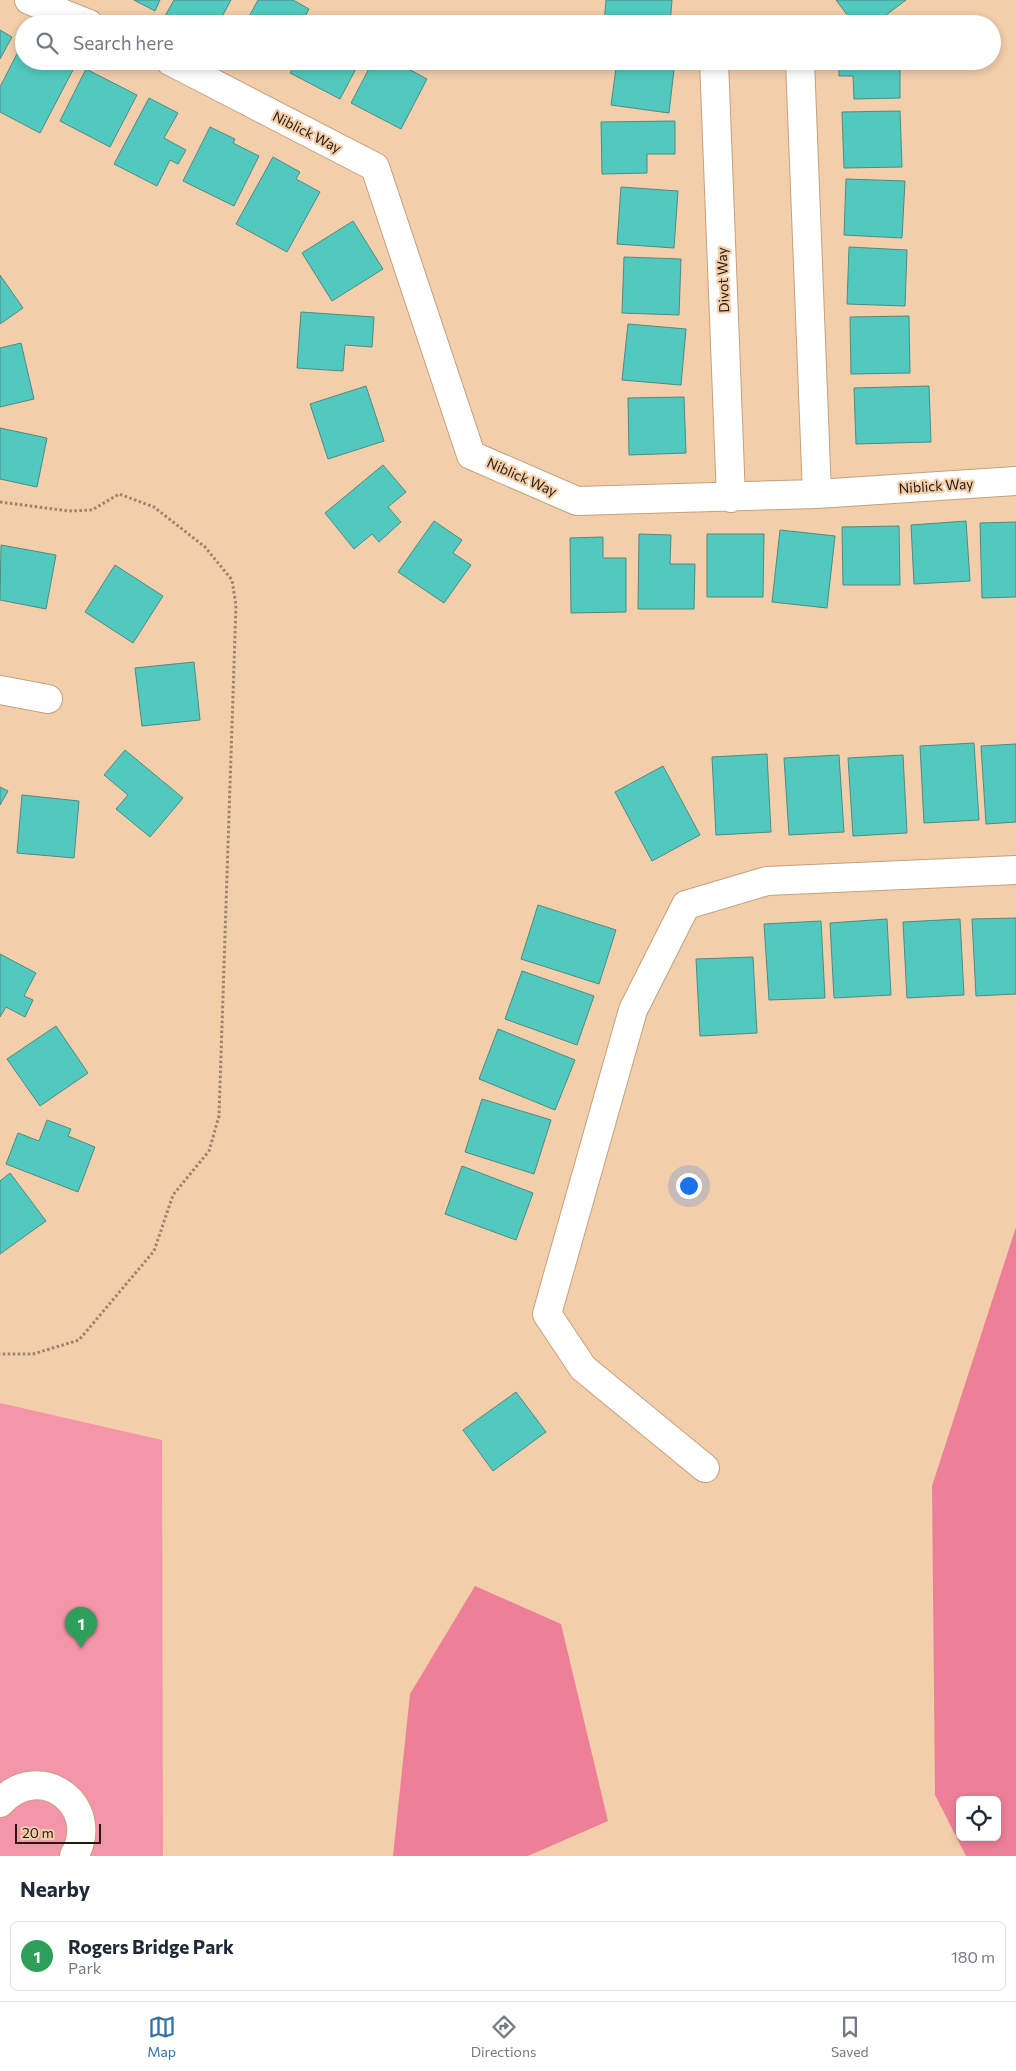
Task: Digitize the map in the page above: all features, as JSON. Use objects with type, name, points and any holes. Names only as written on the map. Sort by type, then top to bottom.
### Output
[{"type":"street","points":[[29,0],[66,15]]},
{"type":"street","name":"Niblick Way","points":[[187,70],[375,167],[471,455],[577,501],[731,498],[1016,481]]},
{"type":"street","name":"Divot Way","points":[[714,70],[731,498]]},
{"type":"street","points":[[800,70],[817,494]]},
{"type":"street","points":[[0,690],[48,699]]},
{"type":"street","points":[[705,1468],[583,1368],[547,1314],[634,1010],[686,905],[767,881],[1016,870]]},
{"type":"street","points":[[0,1804],[7,1796],[20,1788],[34,1785],[49,1787],[63,1793],[74,1804],[80,1817],[82,1832],[79,1846],[74,1856]]},
{"type":"path","points":[[0,502],[69,511],[92,510],[119,494],[154,507],[205,547],[232,580],[236,605],[219,1116],[209,1152],[173,1195],[154,1251],[78,1340],[33,1354],[0,1354]]},
{"type":"shaded area","points":[[1016,1227],[1016,1856],[966,1856],[958,1841],[1001,1841],[1001,1796],[956,1796],[956,1836],[935,1795],[932,1486]]},
{"type":"shaded area","points":[[0,1403],[162,1440],[163,1856],[0,1856]]},
{"type":"shaded area","points":[[475,1586],[561,1624],[608,1821],[528,1856],[393,1856],[410,1694]]},
{"type":"building","points":[[134,0],[160,0],[155,11]]},
{"type":"building","points":[[174,0],[231,0],[223,15],[166,15]]},
{"type":"building","points":[[258,0],[293,0],[309,9],[306,15],[250,15]]},
{"type":"building","points":[[606,0],[672,0],[671,15],[605,15]]},
{"type":"building","points":[[836,0],[906,0],[886,15],[847,15]]},
{"type":"building","points":[[0,30],[12,37],[0,59]]},
{"type":"building","points":[[15,58],[15,70],[73,70],[40,133],[0,112],[0,87]]},
{"type":"building","points":[[86,70],[137,95],[110,147],[60,121]]},
{"type":"building","points":[[292,70],[355,70],[340,99],[290,73]]},
{"type":"building","points":[[368,70],[410,70],[427,79],[401,129],[351,103]]},
{"type":"building","points":[[616,70],[674,70],[669,113],[611,105]]},
{"type":"building","points":[[839,70],[900,70],[900,98],[854,99],[853,76],[839,76]]},
{"type":"building","points":[[149,98],[178,113],[164,138],[186,150],[178,164],[170,160],[157,186],[114,164]]},
{"type":"building","points":[[900,111],[902,167],[844,168],[842,112]]},
{"type":"building","points":[[675,121],[675,154],[647,154],[647,173],[602,174],[601,122]]},
{"type":"building","points":[[210,127],[235,139],[233,143],[259,156],[234,206],[183,181]]},
{"type":"building","points":[[273,157],[300,172],[296,179],[320,192],[287,252],[236,224]]},
{"type":"building","points":[[846,179],[905,181],[902,238],[844,235]]},
{"type":"building","points":[[621,187],[678,191],[674,248],[617,244]]},
{"type":"building","points":[[353,221],[383,269],[332,301],[302,253]]},
{"type":"building","points":[[849,247],[907,250],[905,306],[847,304]]},
{"type":"building","points":[[624,257],[681,259],[679,315],[622,313]]},
{"type":"building","points":[[0,275],[23,308],[0,324]]},
{"type":"building","points":[[301,312],[374,317],[372,347],[345,345],[343,371],[297,368]]},
{"type":"building","points":[[909,316],[910,373],[851,374],[850,317]]},
{"type":"building","points":[[628,324],[686,329],[681,385],[622,380]]},
{"type":"building","points":[[21,343],[34,399],[0,407],[0,348]]},
{"type":"building","points":[[366,386],[384,441],[328,459],[310,404]]},
{"type":"building","points":[[929,386],[931,442],[856,444],[854,388]]},
{"type":"building","points":[[684,397],[686,453],[629,455],[628,398]]},
{"type":"building","points":[[0,428],[47,438],[37,487],[0,479]]},
{"type":"building","points":[[383,465],[406,492],[388,507],[401,522],[379,542],[372,534],[354,549],[325,513]]},
{"type":"building","points":[[434,521],[462,540],[453,553],[471,565],[444,603],[398,572]]},
{"type":"building","points":[[966,521],[970,581],[914,584],[911,525]]},
{"type":"building","points":[[1016,522],[1016,597],[982,598],[980,523]]},
{"type":"building","points":[[899,526],[900,585],[843,585],[842,527]]},
{"type":"building","points":[[780,530],[835,536],[827,608],[772,602]]},
{"type":"building","points":[[639,534],[671,535],[670,564],[695,564],[694,609],[638,609]]},
{"type":"building","points":[[707,534],[764,534],[763,597],[707,597]]},
{"type":"building","points":[[603,537],[603,558],[626,558],[626,612],[571,613],[570,538]]},
{"type":"building","points":[[1,545],[56,555],[46,609],[0,600]]},
{"type":"building","points":[[115,565],[163,596],[133,643],[85,612]]},
{"type":"building","points":[[194,662],[200,720],[142,726],[135,668]]},
{"type":"building","points":[[974,743],[979,820],[924,823],[920,746]]},
{"type":"building","points":[[1016,744],[1016,822],[986,824],[981,746]]},
{"type":"building","points":[[125,750],[183,798],[150,837],[116,809],[128,795],[104,775]]},
{"type":"building","points":[[767,754],[771,832],[716,835],[712,757]]},
{"type":"building","points":[[839,755],[844,832],[789,835],[784,758]]},
{"type":"building","points":[[903,755],[907,833],[853,836],[848,758]]},
{"type":"building","points":[[663,766],[700,835],[652,861],[615,792]]},
{"type":"building","points":[[0,787],[8,791],[0,805]]},
{"type":"building","points":[[22,795],[79,801],[74,858],[17,853]]},
{"type":"building","points":[[538,905],[616,930],[599,984],[521,959]]},
{"type":"building","points":[[1016,918],[1016,994],[976,996],[972,919]]},
{"type":"building","points":[[887,919],[891,995],[834,998],[830,923]]},
{"type":"building","points":[[960,919],[964,995],[907,998],[903,922]]},
{"type":"building","points":[[821,921],[825,998],[769,1000],[764,924]]},
{"type":"building","points":[[0,954],[36,973],[24,996],[33,1000],[25,1017],[6,1007],[0,1017]]},
{"type":"building","points":[[753,957],[757,1033],[700,1036],[696,959]]},
{"type":"building","points":[[522,971],[594,996],[577,1045],[505,1019]]},
{"type":"building","points":[[56,1026],[88,1073],[40,1106],[7,1059]]},
{"type":"building","points":[[498,1029],[575,1060],[555,1110],[479,1079]]},
{"type":"building","points":[[482,1099],[551,1120],[534,1174],[465,1152]]},
{"type":"building","points":[[47,1120],[71,1129],[68,1136],[95,1147],[78,1192],[6,1164],[18,1133],[39,1141]]},
{"type":"building","points":[[462,1166],[533,1193],[516,1240],[445,1214]]},
{"type":"building","points":[[10,1173],[46,1221],[0,1254],[0,1181]]},
{"type":"building","points":[[516,1392],[546,1432],[493,1471],[463,1430]]},
{"type":"place","name":"Rogers Bridge Park","points":[[81,1648]]}]
